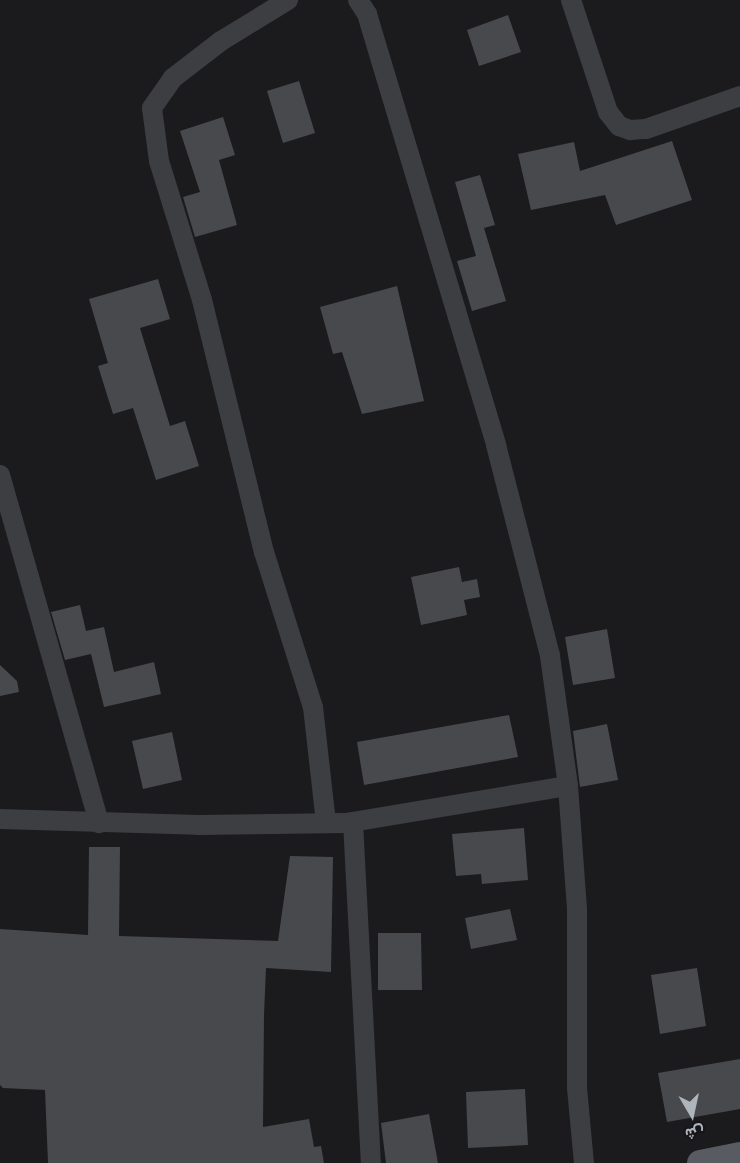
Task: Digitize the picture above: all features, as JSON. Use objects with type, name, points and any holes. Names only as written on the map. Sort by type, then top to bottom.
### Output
[{"type":"main road","points":[[700,1163],[740,1155]]},
{"type":"street","points":[[288,0],[221,41],[173,78],[152,108],[159,161],[202,300],[264,552],[313,707],[326,823]]},
{"type":"street","points":[[358,0],[367,14],[520,524],[550,656],[568,786],[577,909],[577,1088],[584,1163]]},
{"type":"street","points":[[571,0],[608,112],[619,126],[630,130],[646,129],[740,96]]},
{"type":"street","points":[[0,475],[99,823]]},
{"type":"street","points":[[0,819],[99,823],[353,822],[568,786]]},
{"type":"street","points":[[353,822],[371,1163]]},
{"type":"building","points":[[508,15],[521,52],[479,66],[467,30]]},
{"type":"building","points":[[299,81],[315,133],[283,143],[267,91]]},
{"type":"building","points":[[223,117],[235,155],[219,160],[237,225],[195,237],[183,197],[200,192],[180,131]]},
{"type":"building","points":[[672,141],[692,200],[616,225],[605,195],[531,210],[518,154],[574,142],[580,171]]},
{"type":"building","points":[[480,175],[495,225],[484,228],[506,301],[472,311],[457,261],[476,256],[455,182]]},
{"type":"building","points":[[158,279],[170,319],[140,328],[170,426],[185,421],[199,466],[156,480],[133,408],[113,414],[98,366],[108,363],[89,299]]},
{"type":"building","points":[[397,286],[424,401],[362,414],[342,352],[333,354],[320,307]]},
{"type":"building","points":[[459,567],[462,582],[477,579],[480,597],[464,600],[467,615],[421,625],[411,577]]},
{"type":"building","points":[[80,605],[86,631],[104,627],[114,672],[154,662],[161,694],[104,707],[91,654],[65,660],[51,612]]},
{"type":"building","points":[[607,629],[615,678],[573,685],[565,637]]},
{"type":"building","points":[[0,665],[17,681],[19,692],[0,696]]},
{"type":"building","points":[[509,715],[518,757],[364,785],[357,742]]},
{"type":"building","points":[[607,724],[618,780],[580,787],[573,731]]},
{"type":"building","points":[[172,732],[182,780],[143,789],[132,741]]},
{"type":"building","points":[[524,828],[528,880],[482,884],[481,874],[456,876],[452,834]]},
{"type":"building","points":[[89,847],[120,847],[119,936],[278,941],[290,856],[333,857],[331,972],[266,968],[264,1015],[263,1127],[309,1119],[314,1147],[321,1146],[324,1163],[48,1163],[45,1090],[3,1088],[0,1085],[0,929],[88,935]]},
{"type":"building","points":[[510,909],[517,940],[471,949],[465,918]]},
{"type":"building","points":[[378,933],[421,933],[422,990],[378,990]]},
{"type":"building","points":[[697,968],[706,1026],[660,1034],[651,975]]},
{"type":"building","points":[[740,1059],[740,1109],[667,1122],[658,1073]]},
{"type":"building","points":[[525,1089],[528,1145],[468,1148],[466,1092]]},
{"type":"building","points":[[429,1114],[438,1163],[386,1163],[381,1123]]}]
